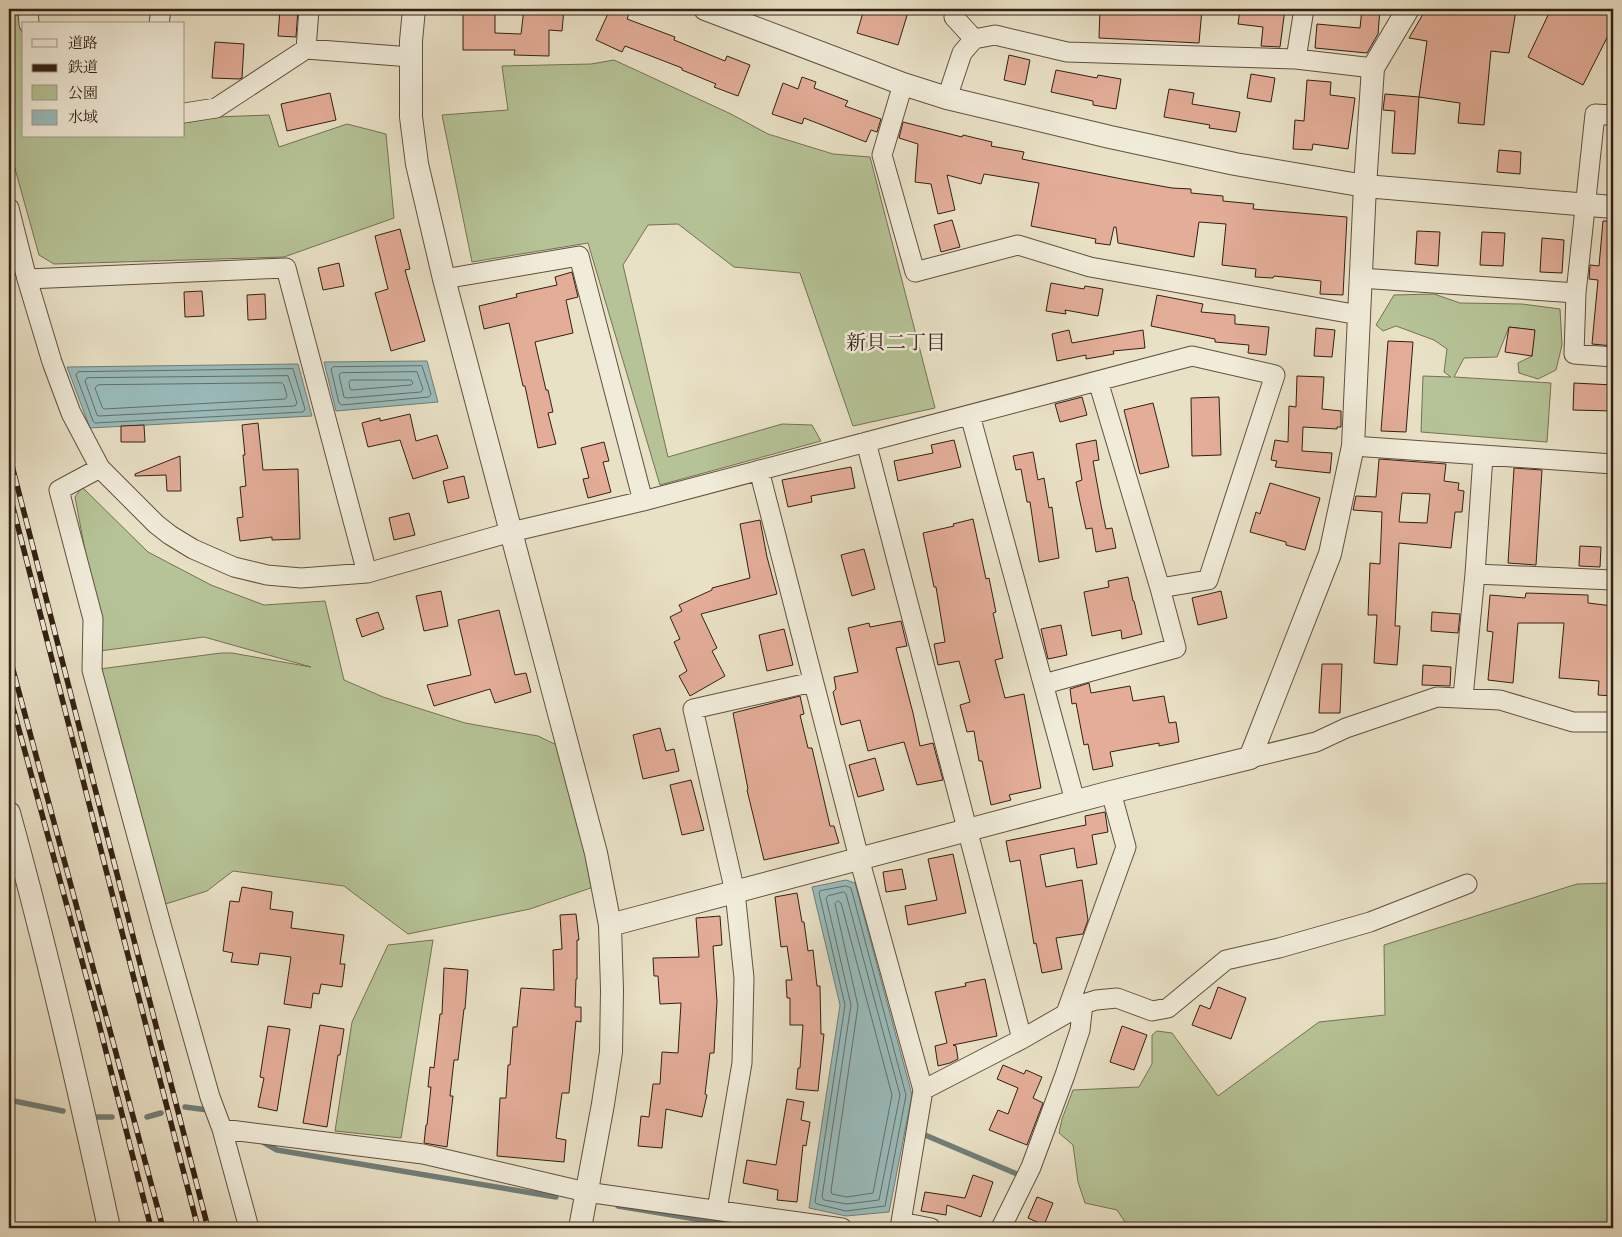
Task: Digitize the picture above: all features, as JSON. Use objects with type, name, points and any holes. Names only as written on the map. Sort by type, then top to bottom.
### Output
[{"type":"street","points":[[28,9],[29,22]]},
{"type":"street","points":[[159,22],[161,9]]},
{"type":"street","points":[[306,49],[309,9]]},
{"type":"street","points":[[414,9],[411,56],[412,117],[418,164],[444,279],[596,853],[610,925],[611,1052],[580,1228]]},
{"type":"street","points":[[705,9],[903,84],[947,98],[1110,137],[1235,164],[1365,186],[1613,207]]},
{"type":"street","points":[[956,9],[954,18],[974,39]]},
{"type":"street","points":[[1296,60],[1304,9]]},
{"type":"street","points":[[1250,758],[1330,554],[1353,446],[1365,186],[1374,68],[1408,9]]},
{"type":"street","points":[[947,98],[962,53],[974,39],[995,35],[1067,52],[1296,60],[1374,68]]},
{"type":"street","points":[[185,113],[216,108],[306,49],[411,56]]},
{"type":"street","points":[[903,84],[882,155],[915,272],[1018,245],[1090,267],[1359,315]]},
{"type":"street","points":[[1613,115],[1596,114],[1576,293],[1574,354],[1613,357]]},
{"type":"street","points":[[9,208],[27,279],[52,362],[71,413],[100,468],[156,524],[170,535],[194,549],[234,567],[267,575],[301,578],[367,573],[511,532],[643,501],[1192,356],[1276,375],[1208,580],[1160,588]]},
{"type":"street","points":[[444,279],[579,256],[643,501]]},
{"type":"street","points":[[27,279],[286,268],[367,573]]},
{"type":"street","points":[[1360,278],[1576,293]]},
{"type":"street","points":[[1044,684],[1176,648],[1098,381]]},
{"type":"street","points":[[970,415],[1075,801]]},
{"type":"street","points":[[866,442],[1022,1039]]},
{"type":"street","points":[[1353,446],[1613,464]]},
{"type":"street","points":[[1463,697],[1475,574],[1483,456]]},
{"type":"street","points":[[100,468],[59,490],[93,619],[92,670],[167,947],[210,1097],[222,1129],[249,1228]]},
{"type":"street","points":[[759,470],[859,858],[922,1090],[900,1225],[931,1228]]},
{"type":"street","points":[[1475,574],[1613,580]]},
{"type":"street","points":[[717,1210],[742,1063],[744,978],[735,892],[693,709],[813,682]]},
{"type":"street","points":[[610,925],[1075,801],[1316,742],[1346,728],[1437,697],[1500,700],[1573,722],[1613,722]]},
{"type":"street","points":[[1066,1013],[1126,847],[1111,792]]},
{"type":"street","points":[[9,813],[37,914],[87,1124],[109,1228]]},
{"type":"street","points":[[922,1090],[1022,1039],[1083,1004],[1096,1000],[1117,998],[1152,1011],[1168,1008],[1226,960],[1279,948],[1370,922],[1467,884]]},
{"type":"street","points":[[1001,1228],[1031,1167],[1062,1084],[1080,1030],[1083,1004]]},
{"type":"street","points":[[222,1129],[424,1154],[586,1192],[842,1228]]},
{"type":"green space","points":[[9,9],[19,9],[18,16],[22,32],[22,138],[185,138],[185,123],[216,117],[269,115],[279,147],[347,124],[386,134],[394,218],[284,257],[54,264],[39,255],[9,147]]},
{"type":"green space","points":[[614,60],[731,114],[768,134],[833,154],[870,157],[935,408],[853,426],[800,273],[734,267],[678,224],[648,225],[623,265],[668,457],[782,424],[812,425],[821,441],[660,485],[588,243],[472,262],[442,115],[508,110],[502,66],[591,64]]},
{"type":"green space","points":[[1434,294],[1460,303],[1522,304],[1560,309],[1562,345],[1556,370],[1538,379],[1519,373],[1518,363],[1532,356],[1534,330],[1509,327],[1497,357],[1464,358],[1454,377],[1551,383],[1547,442],[1421,432],[1423,376],[1451,377],[1444,372],[1447,349],[1434,340],[1396,326],[1383,331],[1376,325],[1394,295]]},
{"type":"green space","points":[[82,487],[148,552],[211,585],[264,605],[325,601],[344,680],[383,697],[465,723],[538,736],[569,751],[602,884],[530,909],[408,934],[344,886],[233,871],[207,891],[156,907],[92,670],[221,653],[232,653],[311,667],[204,637],[100,651],[98,620],[75,497]]},
{"type":"green space","points":[[1613,883],[1613,1228],[1129,1228],[1117,1210],[1085,1203],[1078,1182],[1073,1145],[1059,1133],[1073,1090],[1139,1087],[1152,1064],[1152,1035],[1157,1031],[1172,1033],[1218,1096],[1319,1022],[1385,1015],[1384,945],[1577,884]]},
{"type":"green space","points":[[433,940],[401,1138],[335,1131],[352,1022],[388,945]]},
{"type":"water","points":[[427,361],[438,402],[336,411],[324,362]]},
{"type":"water","points":[[298,364],[312,416],[90,428],[67,367]]},
{"type":"water","points":[[846,880],[855,883],[912,1095],[889,1212],[846,1216],[809,1208],[840,1005],[812,887]]},
{"type":"building","points":[[280,9],[298,9],[296,37],[278,36]]},
{"type":"building","points":[[463,9],[495,9],[495,33],[521,34],[524,9],[564,9],[562,31],[549,30],[549,56],[514,55],[515,50],[463,50]]},
{"type":"building","points":[[610,9],[616,9],[629,14],[627,19],[675,37],[674,40],[725,61],[727,56],[750,65],[738,96],[714,87],[716,84],[682,70],[682,68],[625,46],[622,52],[596,40]]},
{"type":"building","points":[[864,9],[909,9],[898,45],[857,33]]},
{"type":"building","points":[[1100,9],[1202,9],[1199,43],[1099,38]]},
{"type":"building","points":[[1240,9],[1285,9],[1280,47],[1261,46],[1263,27],[1238,24]]},
{"type":"building","points":[[1362,9],[1380,9],[1378,34],[1367,53],[1315,48],[1317,24],[1360,28]]},
{"type":"building","points":[[1426,9],[1516,10],[1509,53],[1491,51],[1484,125],[1458,123],[1460,103],[1419,97],[1427,41],[1409,38]]},
{"type":"building","points":[[1551,9],[1613,9],[1613,26],[1583,85],[1528,57]]},
{"type":"building","points":[[215,42],[244,44],[242,78],[212,78]]},
{"type":"building","points":[[1009,55],[1030,60],[1025,85],[1004,80]]},
{"type":"building","points":[[1056,70],[1097,78],[1098,75],[1121,79],[1116,109],[1093,105],[1093,101],[1051,92]]},
{"type":"building","points":[[1251,74],[1275,78],[1271,102],[1247,98]]},
{"type":"building","points":[[802,77],[816,82],[814,88],[848,101],[845,106],[881,119],[877,132],[871,130],[866,142],[804,118],[802,124],[772,114],[783,83],[798,89]]},
{"type":"building","points":[[1307,80],[1331,82],[1330,95],[1355,98],[1348,149],[1313,144],[1312,150],[1293,149],[1295,120],[1304,121]]},
{"type":"building","points":[[1169,89],[1194,93],[1192,104],[1240,112],[1236,132],[1209,128],[1210,125],[1164,117]]},
{"type":"building","points":[[330,93],[336,120],[287,131],[281,104]]},
{"type":"building","points":[[1385,94],[1419,97],[1415,154],[1392,153],[1395,111],[1383,110]]},
{"type":"building","points":[[903,122],[962,137],[963,135],[992,142],[991,146],[1024,152],[1022,159],[1172,188],[1191,189],[1191,193],[1223,196],[1223,201],[1254,204],[1253,209],[1347,217],[1343,295],[1320,294],[1321,281],[1274,276],[1273,278],[1255,277],[1256,269],[1222,265],[1226,224],[1199,222],[1194,257],[1118,243],[1116,227],[1114,227],[1110,245],[1095,243],[1096,239],[1031,226],[1039,183],[984,174],[981,184],[947,175],[955,210],[938,214],[931,184],[915,182],[918,144],[899,138]]},
{"type":"building","points":[[1499,150],[1521,152],[1520,174],[1497,172]]},
{"type":"building","points":[[952,220],[960,247],[941,252],[934,225]]},
{"type":"building","points":[[1603,221],[1613,221],[1613,346],[1592,344],[1598,280],[1589,279],[1590,265],[1599,266]]},
{"type":"building","points":[[400,229],[410,269],[405,270],[425,341],[391,351],[375,293],[388,289],[375,236]]},
{"type":"building","points":[[1417,231],[1440,232],[1438,266],[1415,264]]},
{"type":"building","points":[[1482,232],[1505,233],[1503,266],[1480,265]]},
{"type":"building","points":[[1542,238],[1564,240],[1562,273],[1540,272]]},
{"type":"building","points":[[339,263],[344,286],[323,290],[318,268]]},
{"type":"building","points":[[572,272],[578,297],[566,300],[573,333],[535,342],[553,412],[548,413],[556,444],[538,448],[509,323],[484,329],[479,306],[517,297],[516,294],[557,285],[555,277]]},
{"type":"building","points":[[1051,283],[1084,289],[1085,286],[1103,289],[1098,316],[1065,310],[1066,314],[1046,311]]},
{"type":"building","points":[[202,291],[204,316],[185,317],[184,292]]},
{"type":"building","points":[[265,294],[266,319],[248,320],[247,295]]},
{"type":"building","points":[[1157,295],[1203,304],[1201,312],[1235,315],[1235,324],[1269,327],[1266,355],[1248,353],[1249,345],[1215,342],[1215,339],[1151,326]]},
{"type":"building","points":[[1509,327],[1535,330],[1532,356],[1505,352]]},
{"type":"building","points":[[1316,328],[1335,330],[1332,357],[1314,356]]},
{"type":"building","points":[[1069,330],[1072,343],[1143,330],[1145,348],[1113,351],[1114,354],[1086,359],[1086,355],[1057,361],[1052,334]]},
{"type":"building","points":[[1388,341],[1413,342],[1406,432],[1381,431]]},
{"type":"building","points":[[1297,376],[1324,377],[1322,409],[1341,411],[1341,427],[1337,427],[1337,429],[1303,427],[1302,451],[1332,453],[1330,473],[1275,467],[1277,461],[1271,460],[1275,440],[1288,442],[1289,406],[1296,407]]},
{"type":"building","points":[[1574,383],[1613,385],[1613,411],[1573,410]]},
{"type":"building","points":[[1082,397],[1087,415],[1060,422],[1055,404]]},
{"type":"building","points":[[1219,397],[1221,455],[1192,456],[1191,398]]},
{"type":"building","points":[[1153,403],[1169,467],[1140,474],[1124,410]]},
{"type":"building","points":[[410,414],[416,441],[437,435],[448,468],[413,479],[400,440],[368,447],[362,423],[380,418],[380,421]]},
{"type":"building","points":[[258,423],[263,470],[298,469],[300,539],[272,540],[272,537],[240,541],[237,518],[243,517],[240,487],[246,486],[242,425]]},
{"type":"building","points":[[144,425],[145,442],[121,442],[121,426]]},
{"type":"building","points":[[954,440],[961,467],[898,481],[894,461],[933,453],[931,445]]},
{"type":"building","points":[[1096,440],[1099,460],[1093,461],[1101,505],[1106,529],[1112,528],[1116,548],[1096,552],[1092,528],[1086,529],[1076,482],[1082,480],[1076,444]]},
{"type":"building","points":[[604,442],[609,461],[603,462],[611,492],[588,498],[583,479],[589,478],[581,448]]},
{"type":"building","points":[[1033,452],[1038,480],[1044,478],[1049,508],[1052,507],[1059,558],[1039,562],[1030,502],[1027,502],[1021,469],[1016,470],[1013,456]]},
{"type":"building","points":[[180,456],[181,491],[167,491],[166,475],[135,476],[135,474]]},
{"type":"building","points":[[1379,459],[1446,464],[1444,481],[1459,483],[1458,490],[1464,491],[1462,512],[1455,512],[1451,548],[1399,543],[1395,626],[1400,626],[1397,665],[1374,663],[1377,615],[1368,615],[1370,563],[1380,564],[1382,512],[1353,510],[1356,496],[1376,497]],"holes":[[[1402,493],[1430,494],[1427,523],[1399,522]]]},
{"type":"building","points":[[851,467],[855,488],[811,496],[812,502],[788,507],[782,480]]},
{"type":"building","points":[[1514,468],[1542,470],[1536,565],[1508,563]]},
{"type":"building","points":[[464,476],[469,498],[448,503],[443,481]]},
{"type":"building","points":[[1270,483],[1320,498],[1305,550],[1286,545],[1286,542],[1250,532],[1256,512],[1260,514]]},
{"type":"building","points":[[409,513],[415,535],[394,540],[389,518]]},
{"type":"building","points":[[973,519],[986,579],[989,578],[996,612],[993,613],[1003,658],[995,660],[1005,698],[1024,694],[1041,788],[1009,795],[1011,800],[991,805],[982,761],[979,761],[974,731],[967,732],[960,705],[970,702],[959,661],[938,665],[934,644],[945,642],[936,587],[934,587],[923,533],[954,526],[953,524]]},
{"type":"building","points":[[760,520],[777,594],[701,614],[717,648],[712,651],[725,676],[690,696],[679,676],[687,671],[674,642],[680,639],[670,617],[682,611],[679,605],[712,590],[712,588],[750,578],[740,524]]},
{"type":"building","points":[[1580,546],[1601,547],[1600,567],[1579,566]]},
{"type":"building","points":[[864,549],[875,589],[852,596],[841,555]]},
{"type":"building","points":[[1128,577],[1142,634],[1122,639],[1121,630],[1092,636],[1084,592],[1109,587],[1108,581]]},
{"type":"building","points":[[441,591],[448,626],[424,631],[416,596]]},
{"type":"building","points":[[1221,591],[1227,618],[1198,625],[1192,598]]},
{"type":"building","points":[[1526,593],[1588,595],[1588,603],[1613,606],[1613,696],[1598,695],[1599,681],[1559,678],[1564,623],[1518,623],[1513,683],[1488,680],[1493,632],[1487,631],[1490,595],[1525,598]]},
{"type":"building","points":[[499,610],[515,675],[526,673],[531,692],[495,703],[490,689],[434,706],[427,685],[471,675],[458,620]]},
{"type":"building","points":[[378,612],[384,629],[362,637],[356,619]]},
{"type":"building","points":[[1432,612],[1460,614],[1458,633],[1431,631]]},
{"type":"building","points":[[901,621],[907,646],[896,648],[920,746],[933,743],[943,780],[917,785],[904,742],[868,751],[860,720],[841,725],[833,692],[836,689],[834,677],[858,672],[848,628],[869,623],[870,627]]},
{"type":"building","points":[[1061,625],[1067,655],[1048,659],[1041,629]]},
{"type":"building","points":[[784,629],[793,665],[767,671],[759,635]]},
{"type":"building","points":[[1322,664],[1342,664],[1340,713],[1319,713]]},
{"type":"building","points":[[1423,665],[1451,667],[1450,686],[1422,685]]},
{"type":"building","points":[[1089,683],[1091,693],[1130,686],[1133,701],[1164,696],[1169,723],[1176,722],[1179,742],[1159,746],[1159,743],[1110,752],[1113,766],[1093,770],[1088,744],[1084,745],[1076,703],[1072,704],[1070,689]]},
{"type":"building","points":[[800,696],[804,714],[800,715],[808,748],[812,748],[830,826],[834,826],[839,843],[764,860],[747,790],[733,713]]},
{"type":"building","points":[[660,728],[666,751],[674,749],[679,771],[643,779],[633,735]]},
{"type":"building","points":[[875,758],[884,790],[858,797],[849,765]]},
{"type":"building","points":[[691,780],[704,830],[682,835],[670,785]]},
{"type":"building","points":[[1105,812],[1108,832],[1092,835],[1097,864],[1077,868],[1074,848],[1040,855],[1046,887],[1082,880],[1088,920],[1083,934],[1056,938],[1062,969],[1042,973],[1036,943],[1034,944],[1020,860],[1010,862],[1006,841],[1086,825],[1085,816]]},
{"type":"building","points":[[953,854],[966,913],[908,925],[905,906],[937,900],[928,859]]},
{"type":"building","points":[[902,869],[906,889],[886,892],[883,872]]},
{"type":"building","points":[[242,887],[272,892],[270,909],[293,912],[291,928],[344,935],[340,964],[345,964],[342,987],[321,984],[319,994],[313,993],[311,1008],[284,1004],[291,957],[260,953],[258,965],[231,962],[233,953],[223,951],[230,901],[239,902]]},
{"type":"building","points":[[797,893],[808,951],[813,950],[817,986],[820,986],[821,1034],[824,1034],[818,1091],[796,1089],[798,1068],[800,1068],[803,1025],[790,1025],[790,998],[787,998],[786,980],[792,980],[787,946],[781,947],[775,897]]},
{"type":"building","points":[[576,914],[579,940],[577,940],[575,1007],[581,1007],[581,1022],[576,1021],[569,1093],[562,1093],[556,1138],[566,1140],[564,1162],[497,1156],[500,1098],[506,1098],[513,1027],[517,1027],[521,988],[554,990],[553,950],[562,949],[560,915]]},
{"type":"building","points":[[720,916],[722,945],[713,946],[717,1001],[714,1053],[710,1053],[705,1094],[707,1095],[702,1117],[666,1109],[662,1148],[638,1146],[641,1116],[649,1117],[653,1084],[660,1084],[662,1052],[678,1053],[681,1003],[660,1004],[658,976],[654,976],[653,958],[699,957],[696,918]]},
{"type":"building","points":[[444,968],[468,970],[458,1060],[454,1060],[450,1096],[453,1096],[447,1147],[424,1143],[431,1087],[428,1087],[430,1067],[434,1068],[440,1014],[442,1014]]},
{"type":"building","points":[[985,979],[997,1036],[953,1045],[956,1046],[958,1059],[938,1066],[935,1046],[947,1043],[935,992],[966,986],[965,983]]},
{"type":"building","points":[[1218,987],[1246,998],[1231,1039],[1192,1025],[1200,1005],[1210,1009]]},
{"type":"building","points":[[320,1025],[344,1029],[327,1127],[303,1123]]},
{"type":"building","points":[[268,1026],[290,1029],[277,1111],[258,1107],[264,1078],[260,1077]]},
{"type":"building","points":[[1122,1026],[1147,1035],[1134,1070],[1110,1062]]},
{"type":"building","points":[[1003,1065],[1024,1074],[1026,1070],[1042,1077],[1033,1098],[1043,1103],[1027,1145],[989,1130],[998,1110],[1008,1114],[1018,1088],[997,1079]]},
{"type":"building","points":[[787,1099],[804,1102],[801,1120],[810,1122],[806,1146],[803,1145],[797,1202],[777,1200],[778,1190],[743,1183],[747,1160],[776,1165]]},
{"type":"building","points":[[973,1175],[993,1182],[981,1217],[947,1205],[946,1215],[921,1211],[925,1192],[965,1198]]},
{"type":"building","points":[[1037,1197],[1053,1203],[1044,1225],[1028,1218]]},
{"type":"waterway","points":[[9,1100],[63,1111]]},
{"type":"waterway","points":[[185,1107],[208,1110]]},
{"type":"waterway","points":[[147,1117],[161,1113]]},
{"type":"waterway","points":[[96,1117],[112,1117]]},
{"type":"waterway","points":[[925,1135],[1017,1174]]},
{"type":"waterway","points":[[263,1142],[277,1150],[556,1197]]},
{"type":"waterway","points":[[618,1206],[750,1228]]},
{"type":"railway","points":[[9,454],[208,1228]]},
{"type":"railway","points":[[9,492],[198,1228]]},
{"type":"railway","points":[[9,655],[163,1228]]},
{"type":"railway","points":[[9,693],[97,1016],[151,1228]]},
{"type":"district","name":"新貝二丁目","points":[[896,342]]}]
